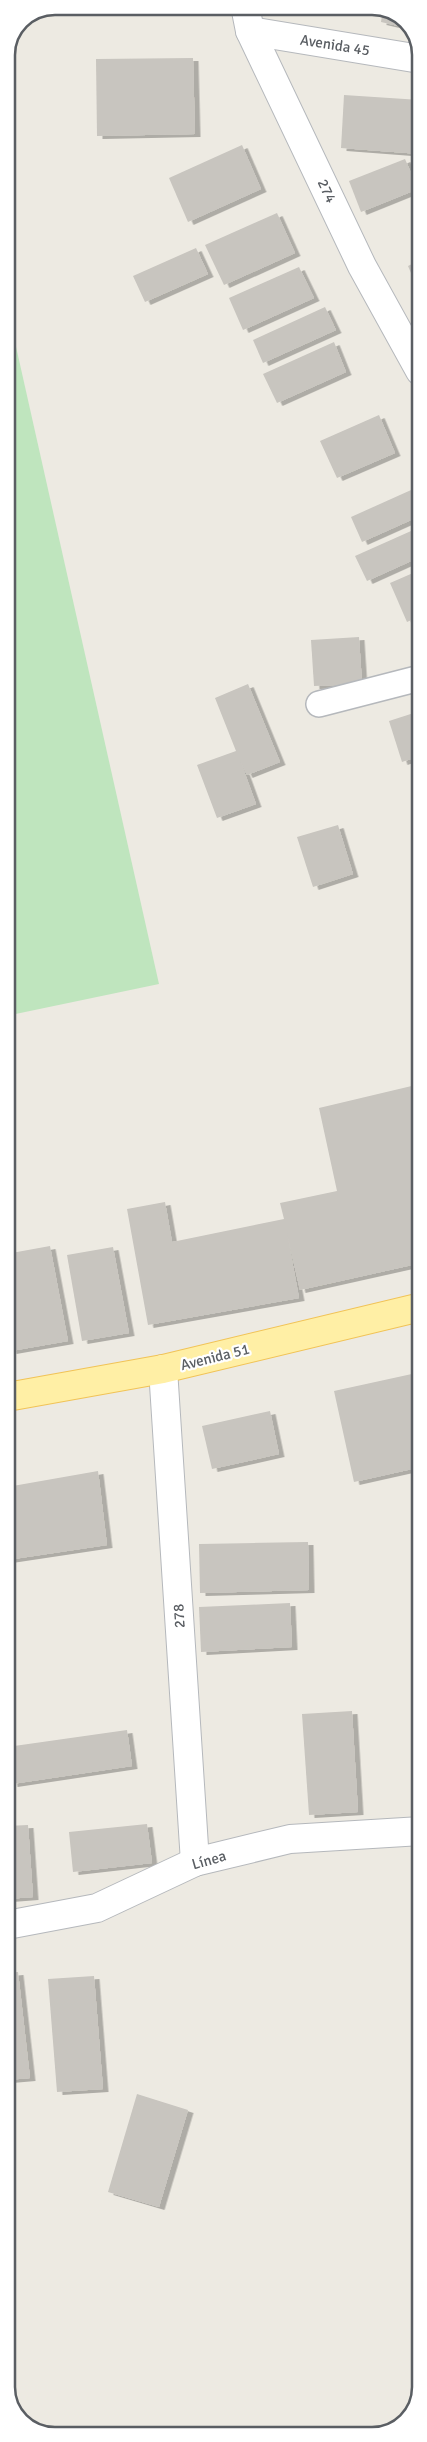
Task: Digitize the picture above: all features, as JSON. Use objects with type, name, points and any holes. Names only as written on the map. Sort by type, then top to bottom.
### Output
[{"type":"main road","name":"Avenida 51","points":[[15,1395],[163,1370],[412,1310]]},
{"type":"street","name":"Avenida 45","points":[[248,19],[412,56]]},
{"type":"street","name":"274","points":[[248,19],[362,266],[412,357]]},
{"type":"street","name":"278","points":[[163,1370],[195,1862]]},
{"type":"street","name":"Línea","points":[[15,1923],[97,1908],[195,1862],[290,1839],[412,1832]]},
{"type":"lane","points":[[319,704],[412,680]]},
{"type":"green space","points":[[15,342],[159,984],[15,1014]]},
{"type":"building","points":[[383,16],[399,26],[381,22]]},
{"type":"building","points":[[193,58],[195,134],[97,136],[96,59]]},
{"type":"building","points":[[344,95],[412,99],[412,153],[341,148]]},
{"type":"building","points":[[242,145],[261,189],[188,222],[169,178]]},
{"type":"building","points":[[405,159],[412,175],[412,191],[361,212],[349,181]]},
{"type":"building","points":[[277,213],[295,253],[224,285],[205,245]]},
{"type":"building","points":[[196,248],[208,274],[145,302],[133,276]]},
{"type":"building","points":[[412,264],[412,275],[408,266]]},
{"type":"building","points":[[299,267],[314,298],[243,330],[229,298]]},
{"type":"building","points":[[325,307],[336,330],[263,363],[253,340]]},
{"type":"building","points":[[334,342],[346,372],[277,403],[263,374]]},
{"type":"building","points":[[379,415],[395,453],[337,478],[320,441]]},
{"type":"building","points":[[412,490],[412,520],[362,542],[351,517]]},
{"type":"building","points":[[412,531],[412,561],[367,581],[355,556]]},
{"type":"building","points":[[412,573],[412,620],[407,622],[390,583]]},
{"type":"building","points":[[359,637],[362,684],[314,686],[311,640]]},
{"type":"building","points":[[248,684],[280,762],[247,775],[240,760],[256,804],[217,818],[197,765],[236,751],[215,698]]},
{"type":"building","points":[[412,714],[412,759],[402,762],[389,721]]},
{"type":"building","points":[[338,825],[353,874],[313,887],[297,837]]},
{"type":"building","points":[[412,1086],[412,1265],[300,1290],[287,1233],[299,1298],[148,1325],[127,1209],[165,1202],[172,1242],[284,1219],[280,1203],[337,1191],[319,1108]]},
{"type":"building","points":[[50,1246],[68,1341],[15,1350],[15,1252]]},
{"type":"building","points":[[113,1247],[129,1333],[82,1341],[67,1255]]},
{"type":"building","points":[[412,1374],[412,1469],[354,1482],[334,1391]]},
{"type":"building","points":[[270,1411],[279,1454],[212,1469],[202,1426]]},
{"type":"building","points":[[98,1471],[107,1545],[15,1559],[15,1486]]},
{"type":"building","points":[[308,1542],[309,1590],[200,1593],[199,1544]]},
{"type":"building","points":[[290,1603],[292,1647],[201,1652],[199,1607]]},
{"type":"building","points":[[352,1711],[358,1812],[309,1815],[302,1714]]},
{"type":"building","points":[[127,1730],[132,1766],[15,1784],[15,1746]]},
{"type":"building","points":[[147,1824],[152,1863],[73,1872],[69,1832]]},
{"type":"building","points":[[28,1825],[33,1897],[15,1898],[15,1826]]},
{"type":"building","points":[[15,1972],[18,1972],[30,2078],[15,2079]]},
{"type":"building","points":[[94,1976],[103,2089],[57,2092],[48,1979]]},
{"type":"building","points":[[137,2094],[188,2110],[159,2207],[108,2192]]}]
